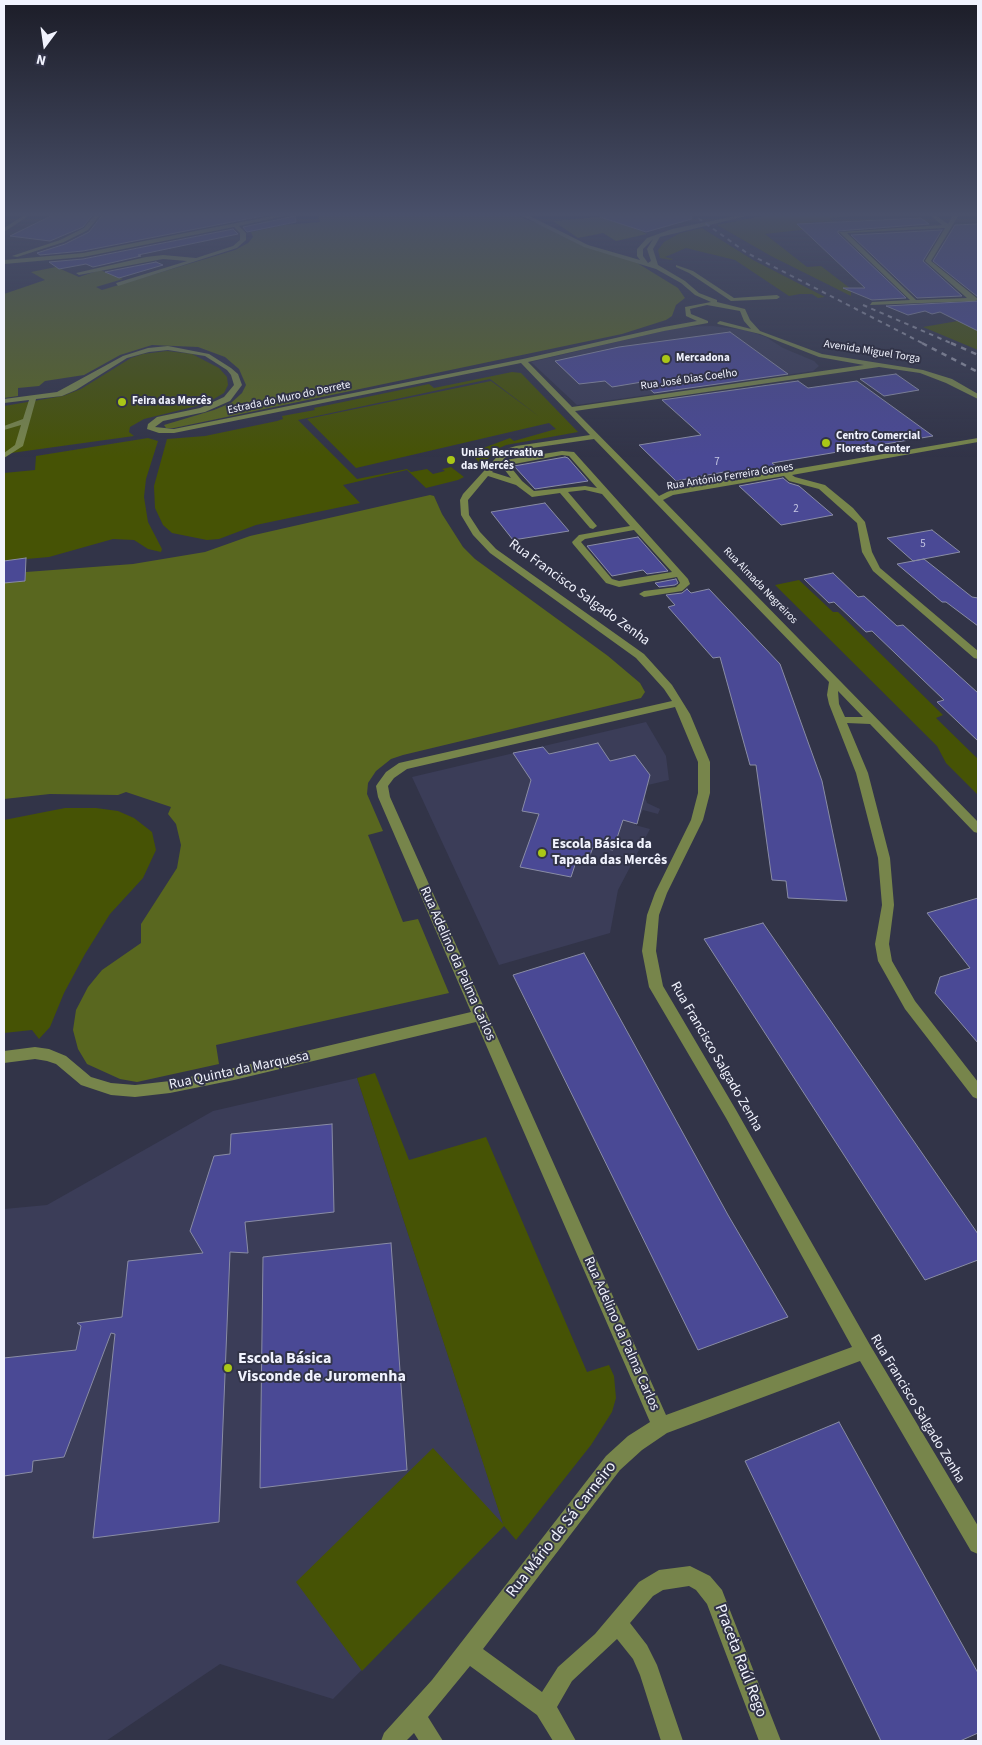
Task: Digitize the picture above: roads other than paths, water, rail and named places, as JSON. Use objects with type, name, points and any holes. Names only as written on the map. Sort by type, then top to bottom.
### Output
[{"type":"street","points":[[664,328],[692,306],[697,294]]},
{"type":"street","points":[[698,294],[721,303],[753,307]]},
{"type":"street","points":[[686,312],[692,318],[706,322],[737,321],[753,307],[780,299],[733,300],[725,294]]},
{"type":"street","points":[[907,294],[915,302]]},
{"type":"street","points":[[872,304],[975,299]]},
{"type":"street","points":[[692,306],[721,303]]},
{"type":"street","name":"Avenida Miguel Torga","points":[[732,305],[744,314],[752,326],[784,343],[821,356],[883,364],[936,376],[978,397]]},
{"type":"street","points":[[523,361],[664,328],[706,322]]},
{"type":"street","name":"Avenida Miguel Torga","points":[[720,323],[762,332]]},
{"type":"street","points":[[784,343],[823,362],[825,367],[811,373]]},
{"type":"street","name":"Estrada do Muro do Derrete","points":[[4,401],[66,392],[125,357],[148,350],[168,348],[192,351],[207,355],[229,369],[237,380],[238,385],[227,399],[213,406],[160,419],[151,426],[159,431],[174,431],[523,361]]},
{"type":"street","name":"Rua Almada Negreiros","points":[[523,361],[978,829]]},
{"type":"street","name":"Rua José Dias Coelho","points":[[571,409],[883,364]]},
{"type":"street","points":[[4,456],[19,446],[33,398]]},
{"type":"street","points":[[4,428],[25,421]]},
{"type":"street","name":"Rua Francisco Salgado Zenha","points":[[597,436],[512,449],[503,454],[470,489],[464,500],[465,515],[476,533],[492,551],[640,656],[658,674],[679,703],[692,728],[704,762],[704,793],[697,820],[661,893],[653,915],[649,951],[656,987],[731,1114],[864,1351],[978,1544]]},
{"type":"street","name":"Rua António Ferreira Gomes","points":[[659,499],[676,499],[978,440]]},
{"type":"street","name":"Rua António Ferreira Gomes","points":[[788,476],[978,447]]},
{"type":"street","points":[[605,492],[586,488],[532,494],[519,483],[505,465],[508,462],[562,453],[574,456],[685,581],[683,587],[644,594]]},
{"type":"street","points":[[487,473],[519,483]]},
{"type":"street","points":[[788,476],[822,487],[854,514],[861,522],[867,552],[876,569],[977,652]]},
{"type":"street","points":[[563,492],[593,526]]},
{"type":"street","points":[[637,527],[582,537],[576,542],[608,581],[619,584],[679,574]]},
{"type":"street","points":[[834,680],[832,695],[862,773],[884,858],[888,905],[882,944],[885,961],[894,981],[910,1004],[978,1093]]},
{"type":"street","name":"Rua Adelino da Palma Carlos","points":[[662,1426],[384,798],[382,786],[395,771],[403,766],[679,703]]},
{"type":"street","points":[[841,720],[874,722]]},
{"type":"street","name":"Rua Quinta da Marquesa","points":[[4,1057],[35,1053],[49,1055],[61,1060],[86,1081],[111,1089],[135,1091],[170,1087],[234,1074],[480,1014]]},
{"type":"street","name":"Rua Mário de Sá Carneiro","points":[[392,1741],[415,1717],[468,1651],[613,1463],[635,1443],[662,1426],[864,1351]]},
{"type":"street","name":"Praceta Raúl Rego","points":[[545,1707],[565,1674],[602,1641],[646,1589],[659,1580],[690,1576],[703,1583],[715,1597],[770,1741]]},
{"type":"street","points":[[617,1623],[632,1639],[647,1665],[672,1741]]},
{"type":"street","points":[[468,1651],[545,1707],[565,1741]]},
{"type":"street","points":[[415,1717],[432,1741]]},
{"type":"railway","points":[[828,294],[924,344]]},
{"type":"railway","points":[[863,305],[953,344]]},
{"type":"railway","points":[[922,343],[978,372]]},
{"type":"railway","points":[[951,343],[978,355]]},
{"type":"place","name":"Mercadona","points":[[666,359]]},
{"type":"place","name":"Feira das Mercês","points":[[122,402]]},
{"type":"place","name":"Centro Comercial Floresta Center","points":[[826,443]]},
{"type":"place","name":"União Recreativa das Mercês","points":[[451,460]]},
{"type":"place","name":"Escola Básica da Tapada das Mercês","points":[[542,853]]},
{"type":"place","name":"Escola Básica Visconde de Juromenha","points":[[228,1368]]}]
